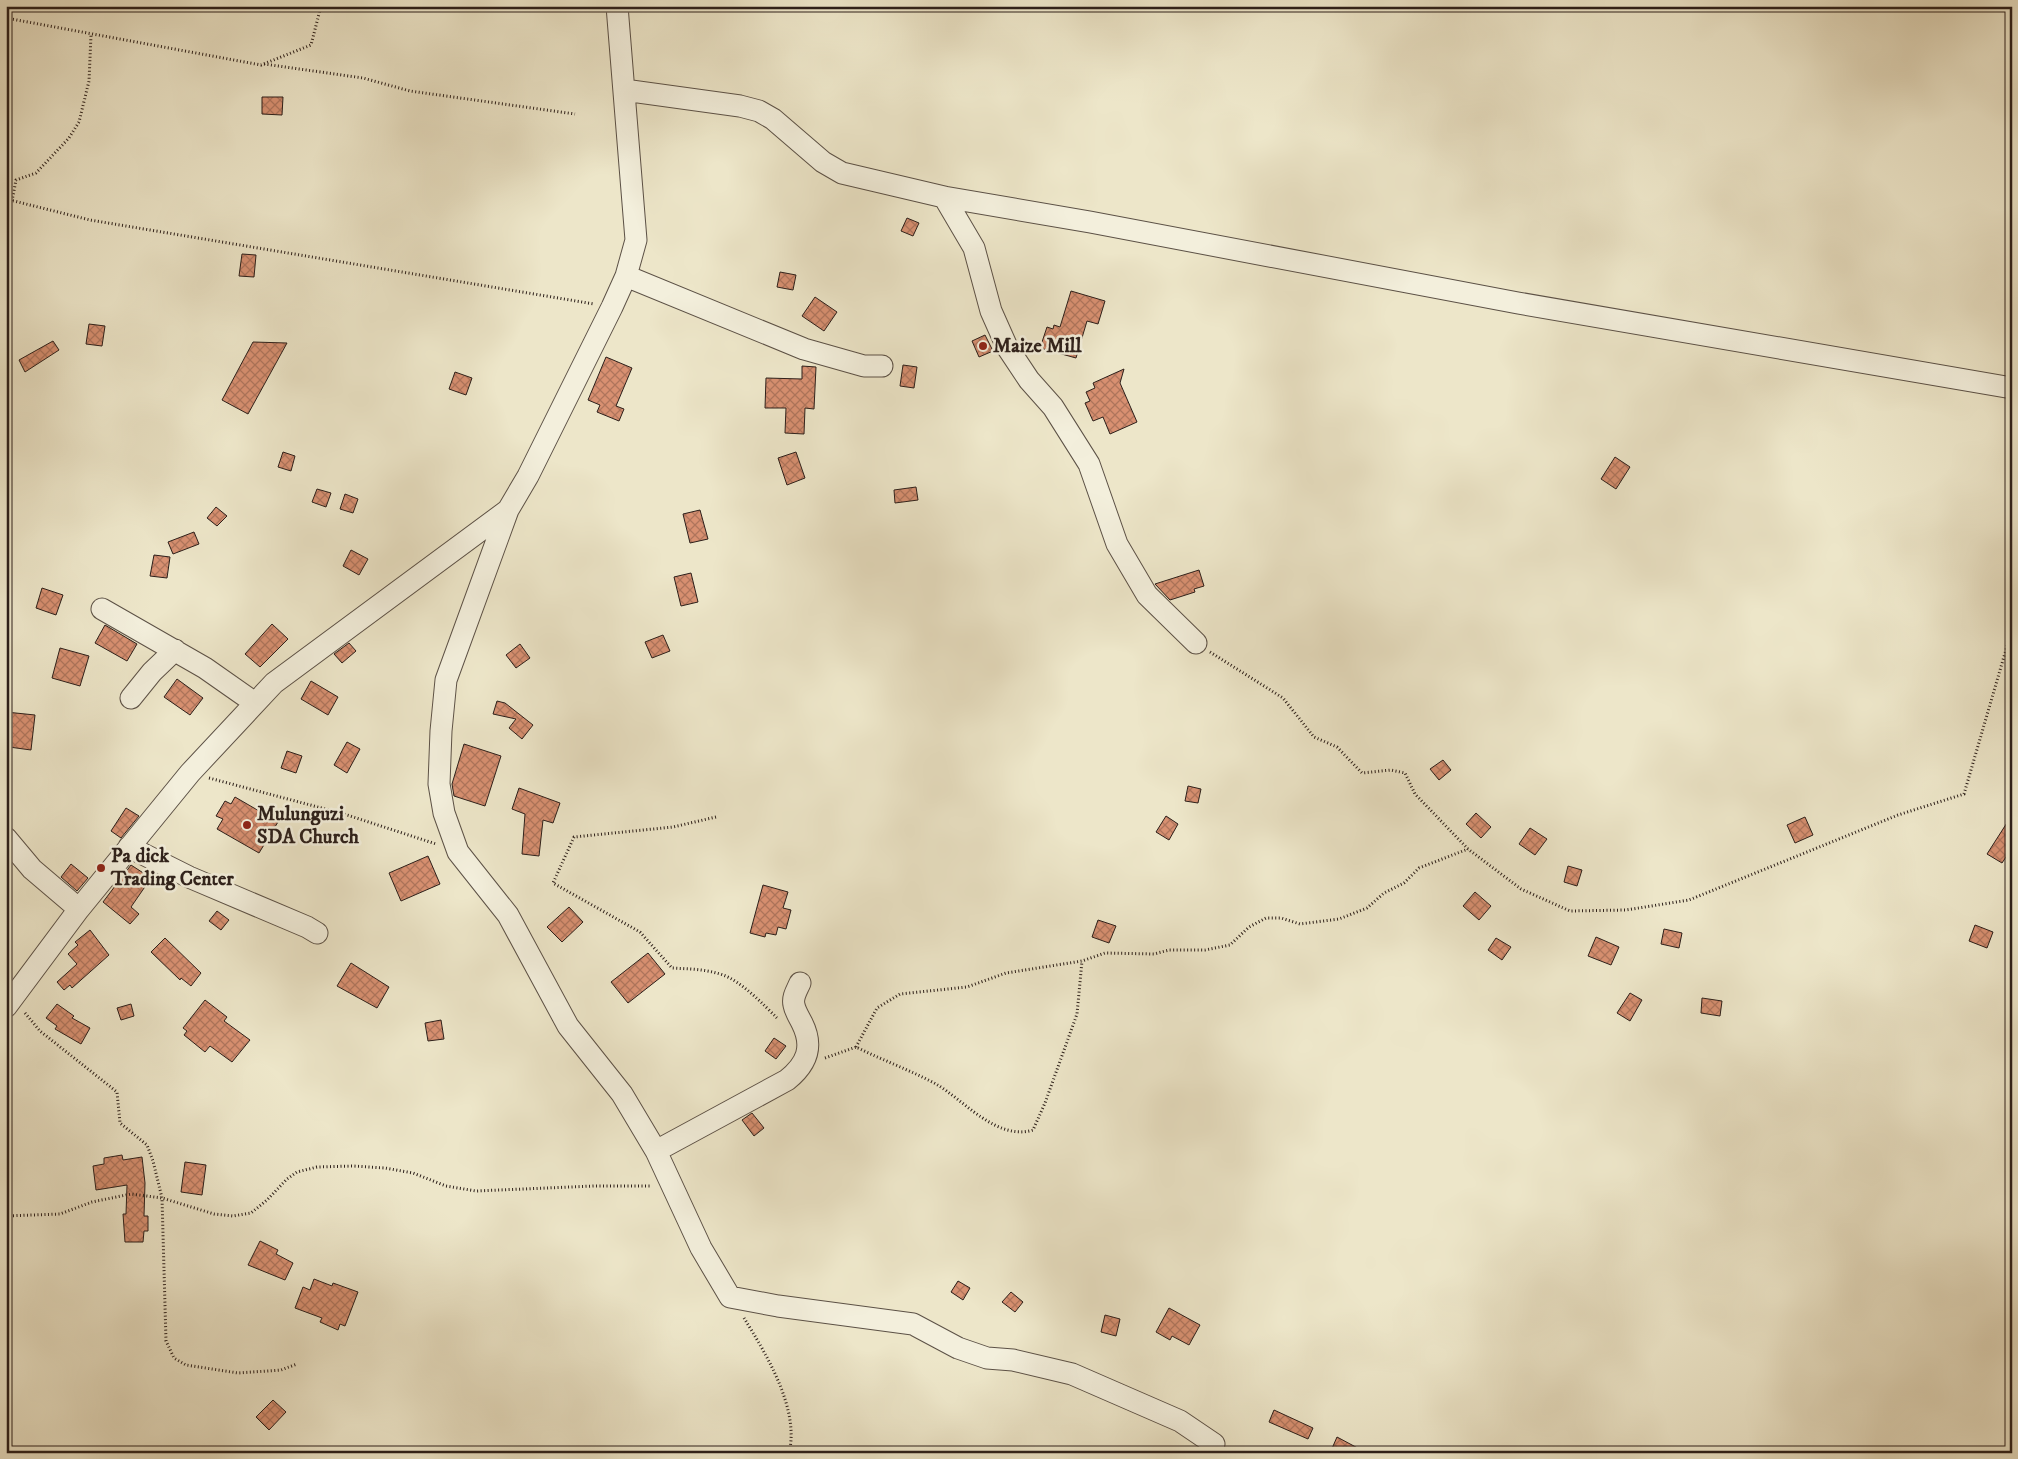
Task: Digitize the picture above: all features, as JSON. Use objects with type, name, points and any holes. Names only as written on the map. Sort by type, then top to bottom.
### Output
[{"type":"street","points":[[618,6],[636,240],[626,276],[612,307],[528,476],[508,510],[446,680],[439,784],[444,813],[458,852],[508,915],[568,1026],[622,1094],[659,1160],[701,1248],[730,1297],[778,1306],[914,1324],[958,1348],[987,1358],[1013,1360],[1072,1374],[1180,1421],[1214,1444]]},
{"type":"street","points":[[624,90],[740,106],[759,112],[773,119],[823,162],[842,173],[944,197],[1100,224],[1518,303],[2012,388]]},
{"type":"street","points":[[944,197],[974,248],[991,311],[1007,347],[1029,380],[1053,407],[1089,464],[1117,544],[1147,595],[1196,644]]},
{"type":"street","points":[[626,276],[804,349],[864,366],[882,366]]},
{"type":"street","points":[[10,1003],[79,909],[129,847],[190,773],[274,682],[508,510]]},
{"type":"street","points":[[102,609],[174,650],[255,702]]},
{"type":"street","points":[[131,698],[152,672],[174,650]]},
{"type":"street","points":[[6,838],[32,869],[79,909]]},
{"type":"street","points":[[129,847],[189,877],[317,933]]},
{"type":"street","points":[[659,1160],[787,1080],[806,1061],[810,1048],[808,1035],[793,1004],[794,996],[800,983]]},
{"type":"path","points":[[263,64],[311,45],[321,6]]},
{"type":"path","points":[[6,18],[91,35],[263,64],[363,78],[410,91],[575,114]]},
{"type":"path","points":[[12,201],[16,180],[36,172],[69,138],[79,122],[89,81],[91,35]]},
{"type":"path","points":[[6,199],[90,220],[612,307]]},
{"type":"path","points":[[1196,644],[1283,698],[1314,736],[1337,748],[1362,773],[1391,770],[1405,773],[1415,794],[1468,849],[1521,890],[1570,911],[1626,910],[1689,900],[1898,815],[1964,794],[2012,629]]},
{"type":"path","points":[[190,773],[344,814],[458,852]]},
{"type":"path","points":[[716,817],[673,826],[574,837],[553,883],[640,932],[672,968],[702,970],[725,975],[757,999],[783,1024]]},
{"type":"path","points":[[856,1047],[878,1008],[900,994],[936,989],[954,990],[1006,973],[1082,961],[1105,953],[1154,954],[1169,950],[1205,950],[1230,945],[1249,928],[1266,918],[1281,918],[1300,924],[1339,919],[1366,908],[1384,893],[1404,883],[1420,868],[1468,849]]},
{"type":"path","points":[[797,1072],[840,1051],[856,1047],[936,1084],[986,1120],[1006,1130],[1023,1133],[1033,1130],[1046,1103],[1077,1014],[1082,961]]},
{"type":"path","points":[[10,1003],[40,1031],[118,1092],[120,1123],[147,1144],[162,1198],[166,1341],[174,1358],[186,1365],[238,1373],[281,1370],[297,1364]]},
{"type":"path","points":[[6,1216],[60,1214],[92,1202],[117,1195],[131,1194],[162,1198],[214,1214],[233,1216],[251,1213],[267,1200],[287,1178],[297,1172],[317,1167],[354,1166],[385,1168],[413,1173],[446,1186],[476,1191],[594,1186],[652,1186],[659,1160]]},
{"type":"path","points":[[730,1297],[760,1344],[787,1400],[792,1444],[789,1453]]},
{"type":"building","points":[[262,97],[283,97],[282,115],[262,114]]},
{"type":"building","points":[[907,218],[919,223],[913,236],[901,231]]},
{"type":"building","points":[[242,254],[256,255],[254,277],[239,276]]},
{"type":"building","points":[[780,272],[796,275],[793,290],[777,287]]},
{"type":"building","points":[[1071,291],[1105,301],[1098,324],[1087,321],[1076,358],[1040,348],[1047,327],[1053,329],[1054,325],[1060,327]]},
{"type":"building","points":[[815,297],[837,312],[824,331],[802,316]]},
{"type":"building","points":[[89,324],[105,326],[102,346],[86,344]]},
{"type":"building","name":"Maize Mill","points":[[985,335],[993,351],[979,357],[972,341]]},
{"type":"building","points":[[53,341],[59,350],[25,372],[19,360]]},
{"type":"building","points":[[253,342],[287,343],[248,414],[222,400]]},
{"type":"building","points":[[606,357],[632,368],[616,406],[624,409],[619,421],[597,412],[600,405],[588,400]]},
{"type":"building","points":[[903,365],[917,367],[914,388],[900,386]]},
{"type":"building","points":[[802,366],[816,367],[814,409],[805,408],[804,434],[785,433],[786,408],[765,408],[766,378],[802,379]]},
{"type":"building","points":[[1124,369],[1120,383],[1137,422],[1110,434],[1103,417],[1093,421],[1085,403],[1090,401],[1086,392],[1095,388],[1093,383]]},
{"type":"building","points":[[455,372],[472,378],[466,395],[449,389]]},
{"type":"building","points":[[283,452],[295,456],[291,471],[278,467]]},
{"type":"building","points":[[796,452],[805,478],[787,485],[778,458]]},
{"type":"building","points":[[1615,457],[1630,467],[1616,489],[1601,479]]},
{"type":"building","points":[[916,487],[918,500],[895,503],[894,490]]},
{"type":"building","points":[[317,489],[331,493],[326,507],[312,502]]},
{"type":"building","points":[[345,494],[358,499],[353,513],[340,509]]},
{"type":"building","points":[[216,507],[227,516],[217,526],[207,518]]},
{"type":"building","points":[[700,510],[708,539],[690,543],[683,514]]},
{"type":"building","points":[[194,532],[199,544],[173,554],[168,542]]},
{"type":"building","points":[[351,550],[368,559],[359,575],[343,566]]},
{"type":"building","points":[[154,555],[170,557],[167,578],[150,576]]},
{"type":"building","points":[[1199,570],[1204,586],[1194,589],[1195,592],[1170,600],[1155,584]]},
{"type":"building","points":[[691,573],[698,602],[681,606],[674,577]]},
{"type":"building","points":[[42,588],[63,595],[56,615],[36,608]]},
{"type":"building","points":[[272,624],[288,639],[260,667],[245,654]]},
{"type":"building","points":[[105,625],[137,644],[127,661],[95,643]]},
{"type":"building","points":[[663,635],[670,651],[652,658],[645,642]]},
{"type":"building","points":[[349,643],[356,651],[342,663],[334,654]]},
{"type":"building","points":[[520,644],[530,658],[516,668],[506,655]]},
{"type":"building","points":[[60,648],[89,656],[80,686],[52,678]]},
{"type":"building","points":[[177,679],[203,698],[190,715],[164,697]]},
{"type":"building","points":[[311,681],[338,697],[328,715],[301,699]]},
{"type":"building","points":[[497,701],[505,703],[533,725],[522,739],[509,728],[516,719],[493,714]]},
{"type":"building","points":[[6,712],[35,715],[31,750],[9,747],[10,736],[6,735]]},
{"type":"building","points":[[347,742],[360,749],[347,773],[334,765]]},
{"type":"building","points":[[464,744],[501,756],[485,806],[454,796],[452,784]]},
{"type":"building","points":[[287,751],[302,756],[296,773],[281,768]]},
{"type":"building","points":[[1443,760],[1451,770],[1439,780],[1430,769]]},
{"type":"building","points":[[1188,786],[1201,789],[1198,803],[1185,801]]},
{"type":"building","points":[[519,788],[560,803],[553,823],[543,820],[539,856],[522,854],[525,814],[512,809]]},
{"type":"building","name":"Mulunguzi SDA Church","points":[[235,797],[278,822],[259,853],[217,829],[223,819],[216,816],[225,801],[231,804]]},
{"type":"building","points":[[126,808],[139,816],[121,838],[111,831]]},
{"type":"building","points":[[1476,813],[1491,827],[1481,838],[1466,824]]},
{"type":"building","points":[[2012,815],[2012,848],[2002,863],[1987,854]]},
{"type":"building","points":[[1166,816],[1178,824],[1169,840],[1156,832]]},
{"type":"building","points":[[1805,817],[1813,835],[1795,843],[1787,825]]},
{"type":"building","points":[[1530,828],[1547,839],[1535,855],[1519,844]]},
{"type":"building","points":[[428,856],[440,884],[401,901],[389,873]]},
{"type":"building","points":[[71,864],[88,878],[77,891],[61,877]]},
{"type":"building","points":[[131,865],[151,878],[131,907],[139,914],[130,924],[103,902]]},
{"type":"building","points":[[1568,866],[1582,870],[1577,886],[1564,882]]},
{"type":"building","points":[[763,885],[788,892],[783,908],[791,910],[786,929],[778,927],[776,935],[766,933],[765,937],[750,933]]},
{"type":"building","points":[[1475,892],[1491,906],[1479,920],[1463,906]]},
{"type":"building","points":[[569,907],[583,922],[562,942],[547,927]]},
{"type":"building","points":[[217,911],[229,920],[221,930],[209,921]]},
{"type":"building","points":[[1098,920],[1116,926],[1109,943],[1092,937]]},
{"type":"building","points":[[1975,925],[1993,932],[1987,948],[1969,941]]},
{"type":"building","points":[[1664,929],[1682,933],[1679,948],[1661,944]]},
{"type":"building","points":[[90,930],[109,955],[72,988],[70,985],[64,990],[57,982],[77,964],[68,954],[78,945],[75,942]]},
{"type":"building","points":[[1596,937],[1619,947],[1611,965],[1588,956]]},
{"type":"building","points":[[165,938],[201,973],[191,986],[181,978],[180,980],[151,952]]},
{"type":"building","points":[[1496,938],[1511,947],[1502,960],[1488,950]]},
{"type":"building","points":[[648,953],[665,974],[628,1003],[611,982]]},
{"type":"building","points":[[351,963],[389,987],[377,1008],[337,986]]},
{"type":"building","points":[[1630,993],[1642,1000],[1630,1021],[1617,1013]]},
{"type":"building","points":[[1702,998],[1722,1001],[1720,1016],[1701,1013]]},
{"type":"building","points":[[205,1000],[227,1017],[224,1021],[250,1040],[232,1062],[210,1046],[205,1052],[184,1035],[187,1031],[183,1028]]},
{"type":"building","points":[[57,1004],[74,1016],[72,1018],[90,1028],[81,1044],[55,1029],[57,1026],[46,1018]]},
{"type":"building","points":[[131,1004],[134,1016],[121,1020],[117,1008]]},
{"type":"building","points":[[441,1020],[444,1039],[428,1041],[425,1023]]},
{"type":"building","points":[[774,1038],[786,1046],[776,1059],[765,1051]]},
{"type":"building","points":[[752,1113],[764,1128],[754,1136],[742,1120]]},
{"type":"building","points":[[122,1155],[123,1160],[142,1157],[145,1183],[144,1216],[148,1216],[148,1231],[144,1231],[143,1242],[125,1242],[123,1214],[126,1214],[127,1185],[96,1190],[93,1166],[104,1164],[104,1158]]},
{"type":"building","points":[[185,1162],[206,1165],[202,1195],[181,1192]]},
{"type":"building","points":[[260,1241],[278,1250],[276,1254],[293,1263],[285,1280],[248,1265]]},
{"type":"building","points":[[314,1279],[332,1286],[333,1283],[358,1292],[345,1326],[340,1324],[338,1330],[320,1322],[322,1318],[295,1308],[303,1287],[310,1290]]},
{"type":"building","points":[[958,1281],[970,1288],[963,1300],[951,1292]]},
{"type":"building","points":[[1011,1292],[1023,1302],[1015,1312],[1002,1302]]},
{"type":"building","points":[[1169,1308],[1200,1325],[1189,1345],[1172,1336],[1170,1340],[1156,1332]]},
{"type":"building","points":[[1105,1315],[1120,1319],[1116,1336],[1101,1332]]},
{"type":"building","points":[[273,1400],[286,1412],[269,1430],[256,1417]]},
{"type":"building","points":[[1274,1410],[1313,1428],[1308,1439],[1269,1422]]},
{"type":"building","points":[[1337,1437],[1367,1453],[1330,1453]]},
{"type":"place","name":"Maize Mill","points":[[983,346]]},
{"type":"place","name":"Mulunguzi SDA Church","points":[[247,825]]},
{"type":"place","name":"Pa dick Trading Center","points":[[101,868]]}]
